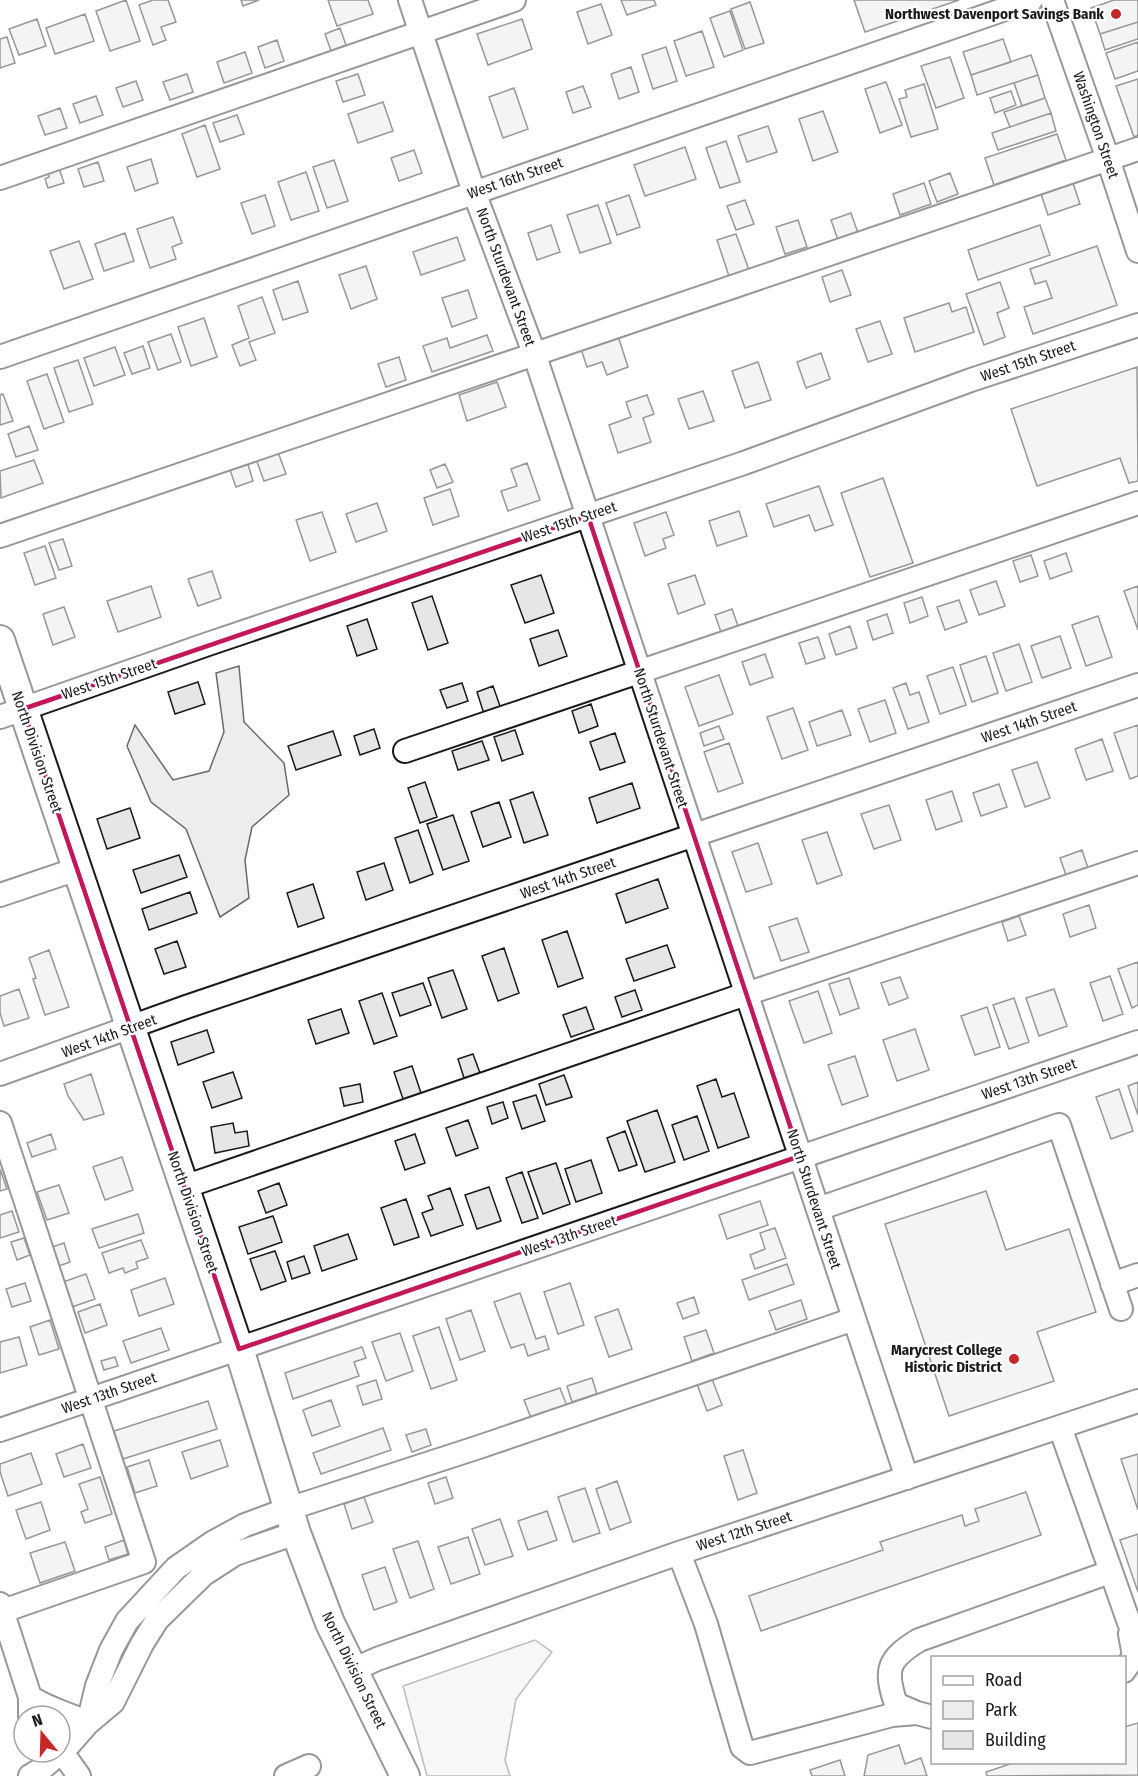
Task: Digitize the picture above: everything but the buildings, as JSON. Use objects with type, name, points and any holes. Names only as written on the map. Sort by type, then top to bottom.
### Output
[{"type":"main road","name":"North Division Street","points":[[0,640],[12,713],[77,869],[239,1349],[292,1521],[327,1614],[405,1776]]},
{"type":"street","name":"North Sturdevant Street","points":[[410,0],[474,192],[534,353],[907,1478]]},
{"type":"street","points":[[0,178],[514,0]]},
{"type":"street","name":"West 16th Street","points":[[0,357],[1031,0]]},
{"type":"street","name":"Washington Street","points":[[1052,0],[1138,251]]},
{"type":"street","points":[[0,536],[1138,149]]},
{"type":"street","name":"West 15th Street","points":[[12,713],[219,640],[744,463],[971,380],[1138,325]]},
{"type":"street","points":[[405,751],[1138,503]]},
{"type":"street","name":"West 14th Street","points":[[0,1074],[186,1007],[1138,685]]},
{"type":"street","points":[[184,1187],[746,994],[1138,863]]},
{"type":"street","points":[[0,895],[77,869]]},
{"type":"street","name":"West 13th Street","points":[[0,1430],[1138,1042]]},
{"type":"street","points":[[0,1123],[144,1562],[1,1609],[29,1704]]},
{"type":"street","points":[[818,1209],[1059,1125],[1121,1309]]},
{"type":"street","points":[[1112,1284],[1138,1275]]},
{"type":"street","points":[[79,1776],[44,1765],[113,1702],[142,1644],[158,1620],[204,1574],[235,1554],[292,1521],[476,1448],[854,1319]]},
{"type":"street","name":"West 12th Street","points":[[353,1670],[377,1659],[679,1553],[1138,1401]]},
{"type":"street","points":[[1059,1427],[1134,1639],[1134,1656],[1126,1669]]},
{"type":"street","points":[[679,1553],[706,1624],[742,1747],[750,1753],[891,1715],[925,1715]]},
{"type":"street","points":[[925,1715],[896,1704],[891,1689],[889,1669],[900,1652],[919,1640],[1110,1572]]},
{"type":"street","points":[[72,1715],[88,1723]]},
{"type":"street","points":[[286,1776],[309,1767]]},
{"type":"highlighted area","points":[[588,516],[800,1156],[239,1349],[23,709]]},
{"type":"green space","points":[[239,666],[244,722],[284,763],[289,795],[252,827],[245,860],[249,898],[220,917],[186,829],[151,802],[127,746],[135,725],[173,780],[209,771],[224,732],[216,673]]},
{"type":"green space","points":[[535,1640],[552,1652],[516,1699],[505,1760],[510,1776],[427,1776],[403,1686]]},
{"type":"place","name":"Northwest Davenport Savings Bank","points":[[1116,14]]},
{"type":"place","name":"Marycrest College Historic District","points":[[1014,1359]]}]
